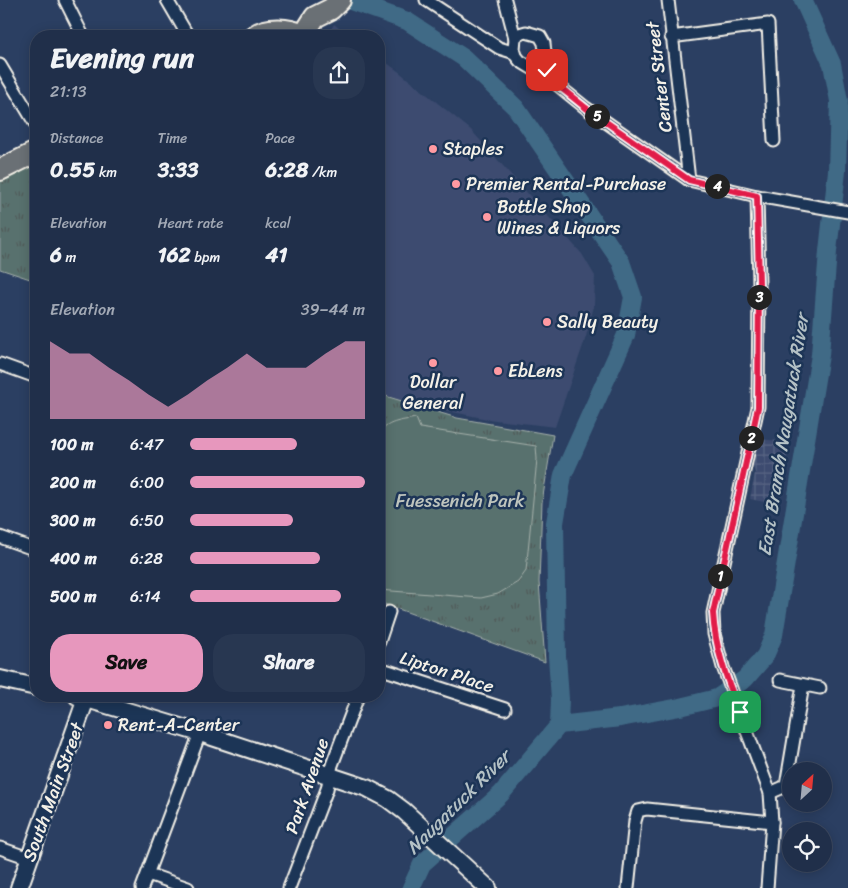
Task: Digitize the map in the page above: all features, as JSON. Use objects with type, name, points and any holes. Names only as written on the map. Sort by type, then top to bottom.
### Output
[{"type":"highway","points":[[309,30],[327,6]]},
{"type":"highway","points":[[0,170],[30,155]]},
{"type":"main road","points":[[0,679],[30,686]]},
{"type":"main road","name":"South Main Street","points":[[19,888],[81,702]]},
{"type":"main road","points":[[99,702],[200,733],[374,792],[388,799],[404,811],[460,862],[483,886]]},
{"type":"street","points":[[65,0],[80,30]]},
{"type":"street","points":[[167,0],[184,30]]},
{"type":"street","points":[[426,0],[499,48],[515,53]]},
{"type":"street","points":[[505,0],[516,38]]},
{"type":"street","name":"Center Street","points":[[668,0],[689,180]]},
{"type":"street","points":[[671,37],[768,24],[774,141]]},
{"type":"street","points":[[550,79],[544,43],[540,36],[526,32],[519,34],[514,43],[515,53],[520,61],[550,79],[586,108],[689,180],[757,196],[848,212]]},
{"type":"street","points":[[0,65],[30,115]]},
{"type":"street","points":[[757,196],[759,284],[758,407],[713,613],[714,634],[723,667],[770,793],[772,822],[767,888]]},
{"type":"street","points":[[0,364],[30,375]]},
{"type":"street","points":[[0,537],[30,548]]},
{"type":"street","points":[[385,624],[389,612]]},
{"type":"street","name":"Lipton Place","points":[[385,670],[505,709]]},
{"type":"street","points":[[780,680],[820,688]]},
{"type":"street","points":[[770,793],[786,786],[804,685]]},
{"type":"street","name":"Park Avenue","points":[[289,888],[356,702]]},
{"type":"street","points":[[142,888],[200,733]]},
{"type":"street","points":[[628,888],[635,822],[638,811],[647,809],[772,822]]},
{"type":"street","points":[[0,848],[29,858]]},
{"type":"street","points":[[148,874],[188,888]]},
{"type":"shaded area","points":[[334,24],[342,30],[330,30]]},
{"type":"shaded area","points":[[385,61],[471,130],[582,254],[595,276],[594,306],[586,337],[555,427],[487,419],[409,403],[385,395]]},
{"type":"shaded area","points":[[759,439],[790,442],[778,505],[750,499],[755,473],[753,465]]},
{"type":"green space","points":[[30,164],[30,279],[0,269],[0,178]]},
{"type":"green space","name":"Fuessenich Park","points":[[385,396],[457,418],[553,435],[542,502],[539,582],[545,662],[385,604]]},
{"type":"green space","name":"Fuessenich Park","points":[[416,418],[420,428],[536,446],[537,459],[526,571],[518,582],[498,594],[481,598],[385,590],[385,428],[400,421]]},
{"type":"waterway","points":[[348,0],[407,21],[464,58],[516,108],[621,262],[633,297],[626,335],[563,475],[555,523],[557,656],[560,699],[559,725]]},
{"type":"waterway","name":"East Branch Naugatuck River","points":[[559,725],[620,718],[717,698],[745,679],[765,656],[774,635],[820,355],[828,251],[837,171],[839,101],[832,64],[803,0]]},
{"type":"waterway","name":"Naugatuck River","points":[[411,888],[422,864],[501,794],[559,725]]},
{"type":"place","name":"Staples","points":[[433,149]]},
{"type":"place","name":"Premier Rental-Purchase","points":[[456,184]]},
{"type":"place","name":"Bottle Shop Wines & Liquors","points":[[487,217]]},
{"type":"place","name":"Sally Beauty","points":[[547,322]]},
{"type":"place","name":"Dollar General","points":[[433,363]]},
{"type":"place","name":"EbLens","points":[[498,371]]},
{"type":"place","name":"Rent-A-Center","points":[[108,725]]},
{"type":"route","points":[[547,70],[550,79],[586,108],[689,180],[757,196],[759,284],[758,407],[713,613],[714,634],[723,667],[740,712]]}]
